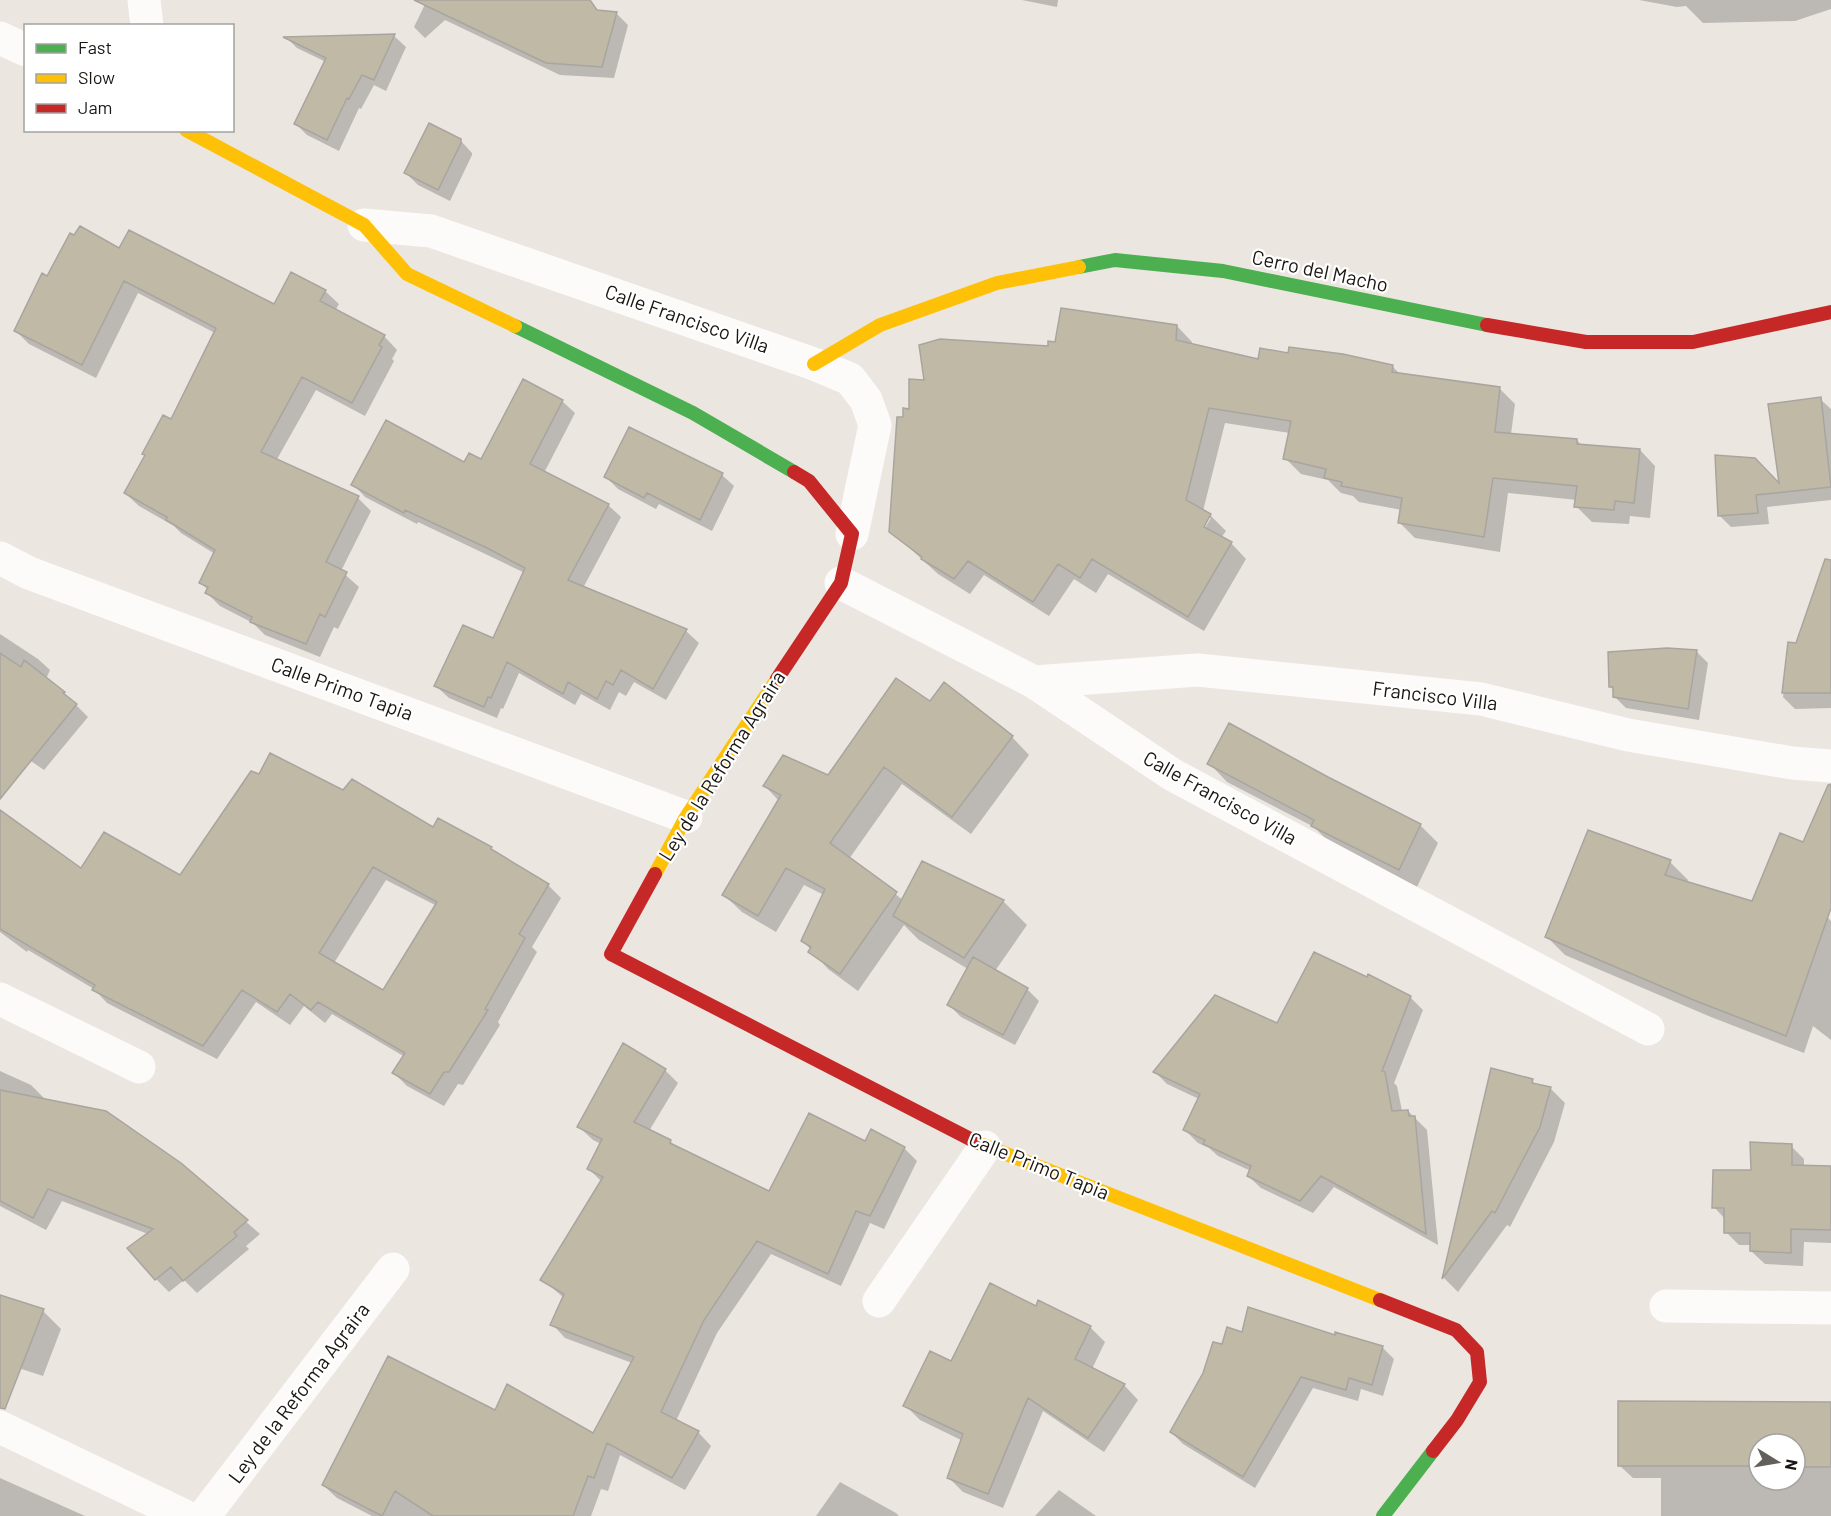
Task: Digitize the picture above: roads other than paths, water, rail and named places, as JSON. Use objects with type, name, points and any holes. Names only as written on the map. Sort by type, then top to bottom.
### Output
[{"type":"street","points":[[144,0],[147,24]]},
{"type":"street","points":[[0,38],[24,49]]},
{"type":"street","name":"Calle Francisco Villa","points":[[190,132],[364,225],[407,274],[693,413],[809,481],[852,534]]},
{"type":"street","name":"Calle Francisco Villa","points":[[364,225],[431,231],[814,364],[850,379],[866,400],[875,425],[841,583],[1034,682],[1173,775],[1648,1029]]},
{"type":"street","name":"Cerro del Macho","points":[[814,364],[880,326],[996,283],[1115,260],[1223,271],[1448,318],[1586,342],[1693,342],[1831,312]]},
{"type":"street","name":"Calle Primo Tapia","points":[[0,558],[29,573],[686,816]]},
{"type":"street","name":"Ley de la Reforma Agraira","points":[[611,954],[686,816],[841,583]]},
{"type":"street","name":"Francisco Villa","points":[[1034,682],[1198,670],[1481,699],[1628,735],[1792,763],[1831,766]]},
{"type":"street","name":"Calle Primo Tapia","points":[[611,954],[985,1147],[1456,1330],[1478,1352],[1480,1382],[1457,1420],[1383,1516]]},
{"type":"street","points":[[0,999],[140,1067]]},
{"type":"street","points":[[879,1301],[985,1147]]},
{"type":"street","name":"Ley de la Reforma Agraira","points":[[204,1516],[393,1269]]},
{"type":"street","points":[[1666,1306],[1831,1308]]},
{"type":"street","points":[[0,1427],[185,1516]]}]
